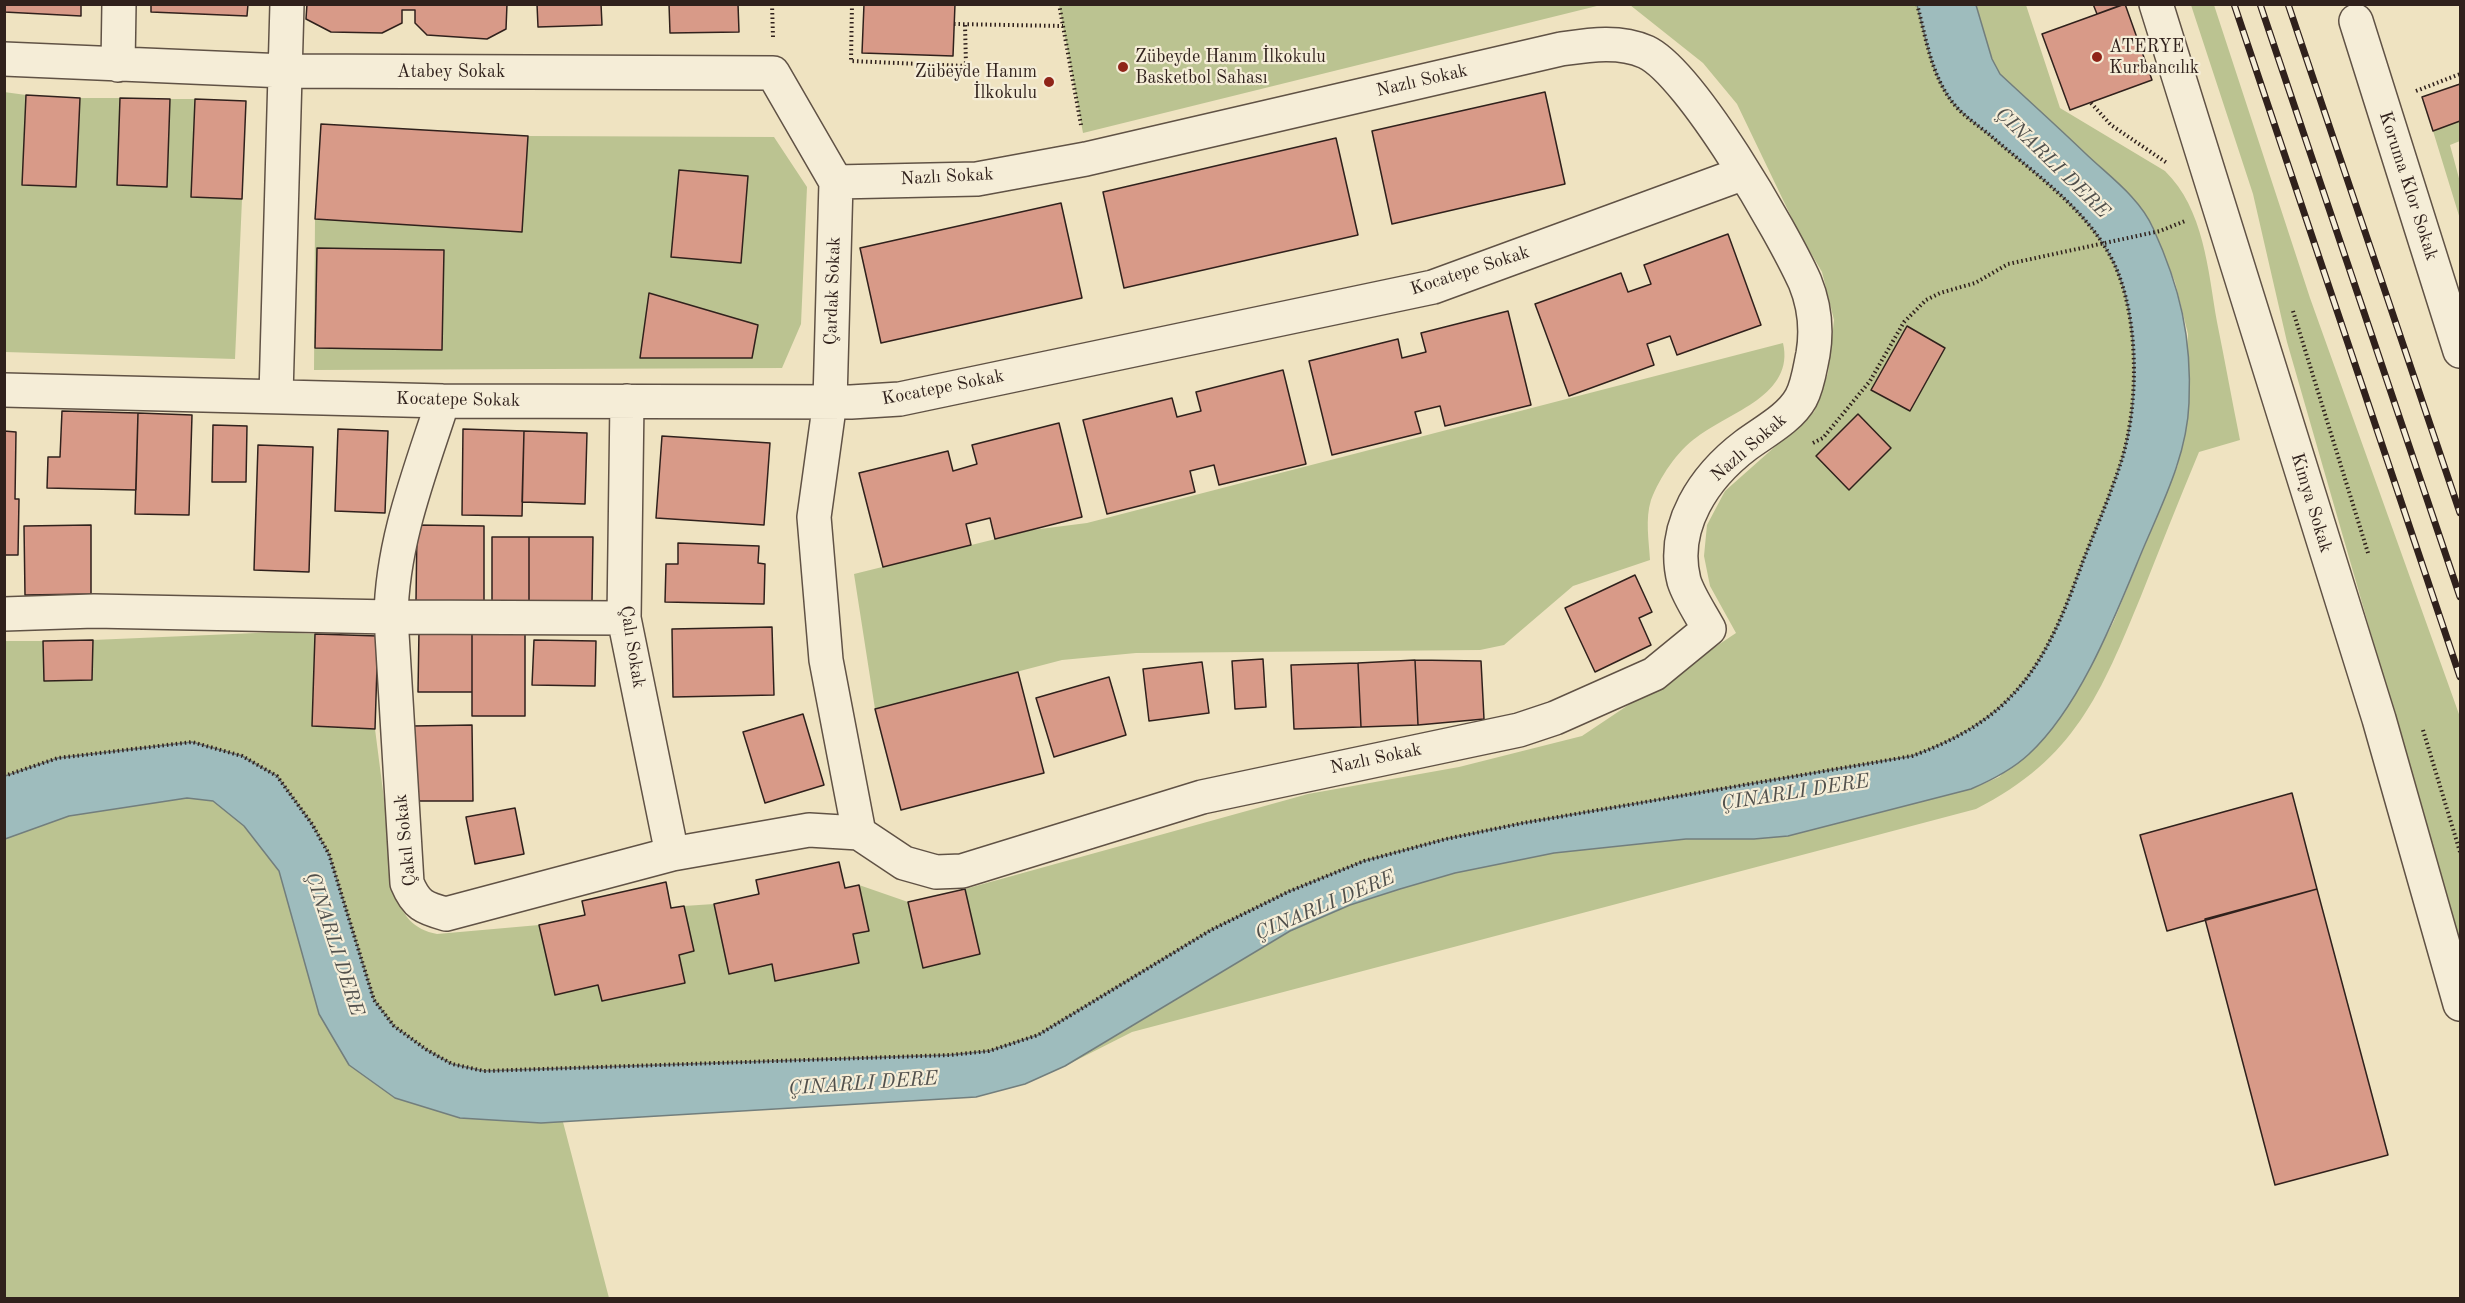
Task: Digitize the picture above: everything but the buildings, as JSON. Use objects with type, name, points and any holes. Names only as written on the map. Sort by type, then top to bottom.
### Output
[{"type":"street","points":[[118,65],[119,4]]},
{"type":"street","points":[[276,395],[287,4]]},
{"type":"street","name":"Kimya Sokak","points":[[2156,4],[2379,719],[2460,1004]]},
{"type":"street","name":"Koruma Klor Sokak","points":[[2356,21],[2460,351]]},
{"type":"street","name":"Nazlı Sokak","points":[[836,182],[977,179],[1086,159],[1561,49],[1616,45],[1648,53],[1691,94],[1744,172],[1805,283],[1812,305],[1813,350],[1809,376],[1801,398],[1718,470],[1693,504],[1686,524],[1680,561],[1685,583],[1709,629],[1653,674],[1555,718],[1519,730],[1202,797],[962,871],[936,872],[904,863],[859,833]]},
{"type":"street","name":"Atabey Sokak","points":[[4,59],[285,71],[773,74],[836,182]]},
{"type":"street","name":"Kocatepe Sokak","points":[[4,390],[276,395],[443,401],[900,399],[1433,287],[1744,172]]},
{"type":"street","name":"Çardak Sokak","points":[[836,182],[830,401],[814,517],[826,660],[859,833]]},
{"type":"street","name":"Çakıl Sokak","points":[[443,401],[397,553],[391,586],[390,618],[407,883],[413,899],[428,909],[446,914],[672,854],[809,830],[859,833]]},
{"type":"street","name":"Çalı Sokak","points":[[627,401],[624,618],[672,854]]},
{"type":"street","points":[[4,614],[94,611],[390,618],[624,618]]},
{"type":"path","points":[[852,4],[851,61],[966,66],[965,24]]},
{"type":"path","points":[[1059,4],[1086,159]]},
{"type":"path","points":[[954,24],[1063,26]]},
{"type":"path","points":[[2408,93],[2460,74]]},
{"type":"path","points":[[2091,103],[2110,125],[2172,167]]},
{"type":"path","points":[[1870,381],[1904,322],[1926,300],[1940,293],[1975,283],[2008,264],[2160,231]]},
{"type":"green space","points":[[1059,4],[1601,5],[1083,133]]},
{"type":"green space","points":[[1630,5],[1941,5],[2013,128],[2147,293],[2121,529],[1988,746],[1344,893],[1039,1059],[565,1098],[563,1122],[609,1298],[5,1298],[4,641],[43,641],[44,681],[92,680],[93,640],[279,632],[315,634],[312,726],[375,729],[396,892],[405,914],[415,925],[437,934],[539,925],[555,995],[598,985],[602,1001],[685,983],[679,955],[694,951],[684,906],[714,904],[729,974],[772,964],[775,980],[859,963],[853,934],[868,930],[859,885],[908,902],[980,954],[965,889],[1308,794],[1459,767],[1582,736],[1736,633],[1710,586],[1704,556],[1707,525],[1725,491],[1814,412],[1828,373],[1834,320],[1822,272],[1798,231],[1737,104],[1703,63]]},
{"type":"green space","points":[[1976,5],[2026,5],[2060,108],[2165,171],[2178,186],[2196,222],[2207,261],[2240,440],[2199,452],[2112,663],[2081,720],[2061,745],[2038,768],[2010,789],[1976,809],[1132,1032],[1065,1066],[1290,931],[1350,905],[1455,873],[1554,853],[1686,839],[1754,839],[1788,836],[1971,789],[1999,777],[2055,722],[2082,683],[2113,623],[2178,465],[2188,334],[2175,282],[2152,225],[2136,202],[2000,74],[1992,59]]},
{"type":"green space","points":[[2191,5],[2214,5],[2310,298],[2460,717],[2460,943],[2287,342],[2253,194]]},
{"type":"green space","points":[[4,92],[26,95],[22,185],[76,187],[80,98],[120,98],[117,185],[167,187],[170,99],[195,99],[191,197],[242,199],[235,359],[5,352]]},
{"type":"green space","points":[[2460,121],[2460,141],[2450,145],[2460,182],[2460,219],[2433,131]]},
{"type":"green space","points":[[528,136],[774,137],[807,187],[801,324],[782,368],[314,370],[315,219],[521,232]]},
{"type":"green space","points":[[1783,343],[1784,361],[1779,376],[1770,389],[1742,410],[1697,437],[1676,457],[1664,474],[1649,507],[1650,560],[1573,586],[1504,645],[1480,650],[1136,653],[1062,660],[875,709],[854,574],[1032,530],[1087,523]]},
{"type":"water","name":"ÇINARLI DERE","points":[[1917,5],[1976,5],[1992,59],[2000,74],[2123,188],[2140,207],[2153,228],[2177,292],[2188,357],[2189,403],[2179,460],[2121,602],[2095,658],[2065,711],[2048,734],[2016,765],[1971,789],[1788,836],[1754,839],[1686,839],[1554,853],[1455,873],[1400,889],[1350,905],[1290,931],[1065,1066],[1025,1084],[976,1097],[541,1123],[460,1118],[395,1098],[349,1065],[319,1014],[279,871],[244,826],[213,801],[187,798],[69,816],[5,839],[5,776],[58,758],[192,742],[242,756],[277,776],[312,824],[329,854],[374,1000],[394,1026],[427,1050],[452,1064],[484,1071],[950,1055],[989,1051],[1038,1035],[1211,930],[1290,891],[1364,861],[1446,839],[1523,823],[1912,756],[1941,744],[1981,722],[2016,691],[2038,662],[2056,629],[2121,462],[2131,412],[2134,355],[2126,299],[2119,274],[2108,252],[2084,218],[2069,203],[1953,103],[1939,81],[1934,68]]},
{"type":"railway","points":[[2234,4],[2460,677]]},
{"type":"railway","points":[[2260,4],[2460,597]]},
{"type":"railway","points":[[2288,4],[2460,513]]},
{"type":"place","name":"ATERYE Kurbancılık","points":[[2097,57]]},
{"type":"place","name":"Zübeyde Hanım İlkokulu Basketbol Sahası","points":[[1123,67]]},
{"type":"place","name":"Zübeyde Hanım İlkokulu","points":[[1049,82]]}]
